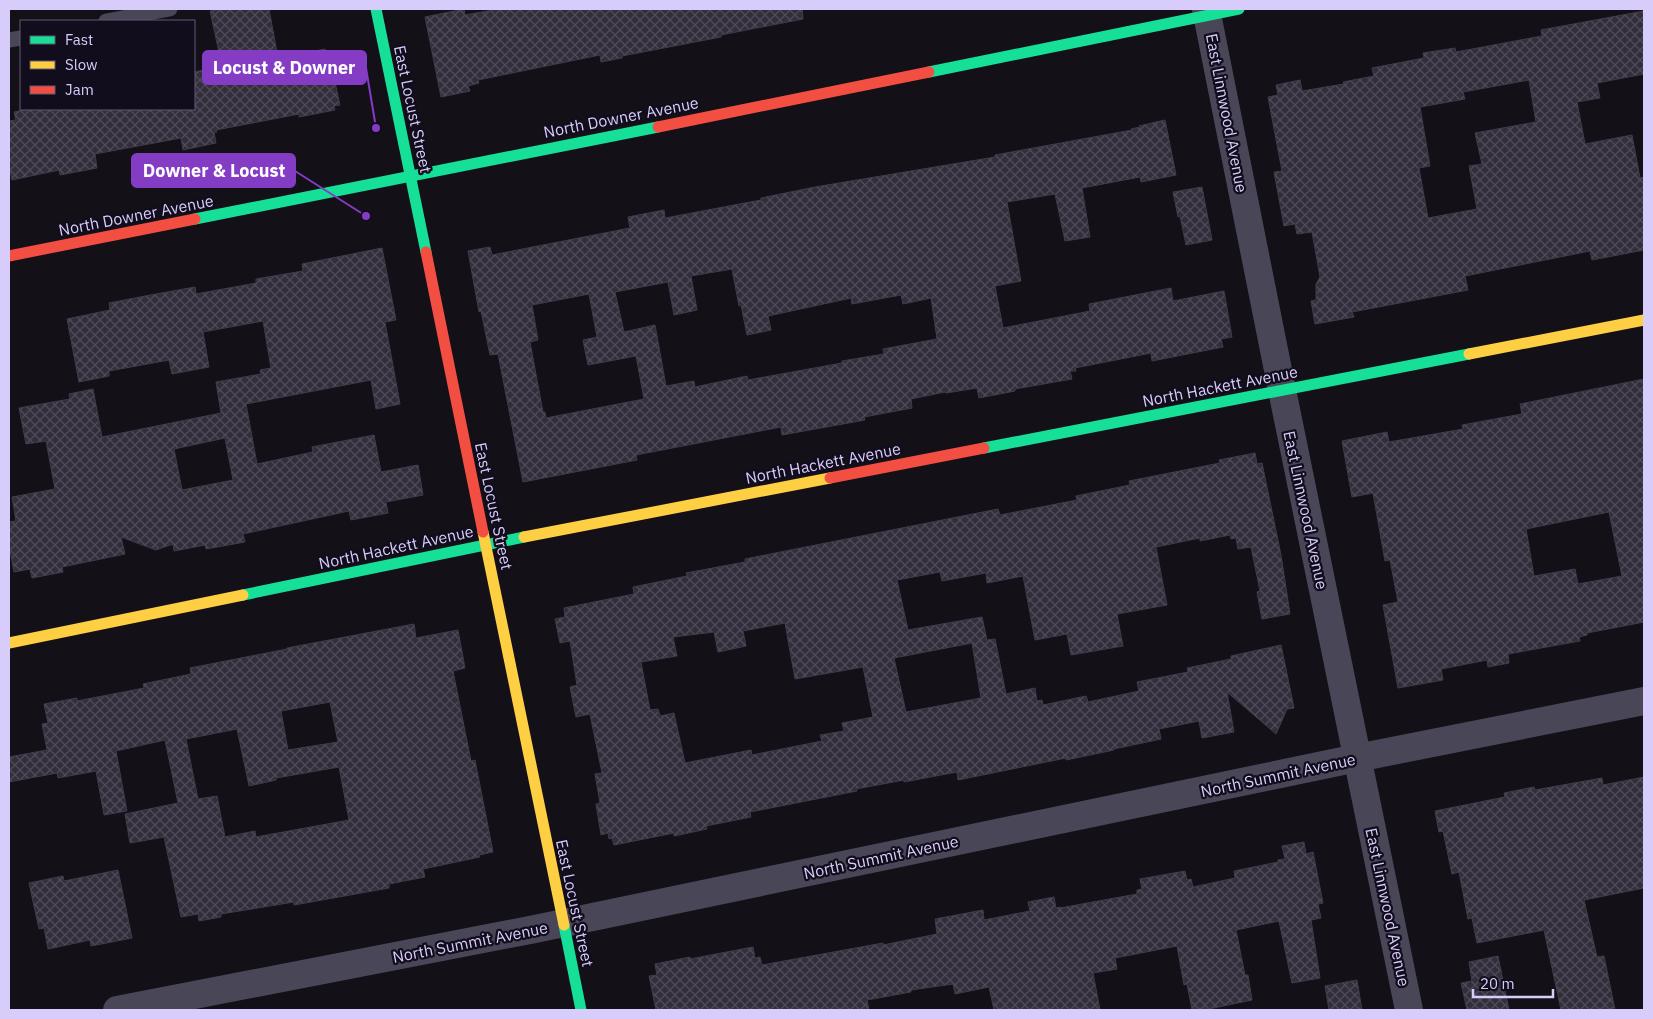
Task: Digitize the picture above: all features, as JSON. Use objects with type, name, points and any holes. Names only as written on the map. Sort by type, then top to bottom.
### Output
[{"type":"street","name":"East Locust Street","points":[[376,9],[580,1010]]},
{"type":"street","name":"North Downer Avenue","points":[[9,256],[410,177],[1207,12],[1239,9]]},
{"type":"street","name":"East Linnwood Avenue","points":[[1207,12],[1409,1010]]},
{"type":"street","name":"North Hackett Avenue","points":[[9,644],[485,545],[1644,320]]},
{"type":"street","name":"North Summit Avenue","points":[[117,1010],[563,923],[1357,758],[1644,701]]},
{"type":"lane","points":[[111,20],[170,9]]},
{"type":"building","points":[[223,9],[269,9],[278,58],[325,49],[328,64],[331,64],[340,105],[334,106],[335,110],[299,117],[299,114],[216,130],[217,132],[214,132],[216,143],[183,150],[181,138],[95,154],[97,168],[60,175],[59,170],[12,180],[9,165],[9,121],[16,120],[14,112],[24,110],[195,110],[195,72],[222,66],[210,11]]},
{"type":"building","points":[[464,9],[465,15],[499,9],[802,9],[803,19],[601,62],[600,55],[478,80],[479,83],[468,86],[470,91],[441,97],[425,17]]},
{"type":"building","points":[[1644,11],[1644,74],[1597,83],[1600,98],[1577,102],[1585,144],[1632,135],[1640,178],[1644,177],[1644,250],[1592,260],[1590,251],[1465,276],[1468,290],[1352,312],[1354,317],[1315,324],[1311,301],[1316,300],[1316,284],[1320,277],[1312,232],[1297,234],[1295,224],[1284,226],[1274,172],[1282,171],[1268,97],[1278,95],[1276,85],[1300,80],[1302,91],[1344,84],[1343,82],[1374,76],[1372,68],[1424,58],[1423,53],[1455,48],[1456,52],[1542,36],[1541,30]],"holes":[[[1529,80],[1536,122],[1475,133],[1482,164],[1469,166],[1477,209],[1428,218],[1419,168],[1430,166],[1420,107],[1465,99],[1463,92]]]},
{"type":"building","points":[[1165,120],[1176,175],[1141,182],[1140,177],[1082,188],[1090,237],[1065,241],[1055,194],[1007,202],[1021,281],[995,286],[1003,328],[1090,311],[1089,304],[1171,288],[1173,301],[1224,291],[1232,337],[1221,339],[1223,347],[1152,361],[1151,353],[1075,368],[1076,371],[1070,371],[1072,379],[1015,389],[1015,391],[979,398],[977,388],[945,392],[911,399],[912,408],[864,417],[865,420],[782,435],[781,427],[636,455],[637,460],[523,482],[498,354],[490,355],[481,311],[479,312],[468,251],[490,247],[492,255],[630,228],[628,217],[664,210],[665,218],[761,200],[761,198],[815,187],[995,157],[995,155],[1132,130],[1139,126]],"holes":[[[732,269],[747,335],[771,330],[768,316],[851,298],[852,304],[901,295],[903,304],[931,298],[937,339],[883,349],[884,354],[748,380],[747,376],[695,387],[694,381],[666,386],[655,325],[624,332],[615,292],[668,282],[674,315],[697,310],[691,276]],[[589,294],[597,337],[583,340],[588,365],[636,356],[644,399],[546,418],[545,412],[543,412],[530,342],[538,340],[532,305]]]},
{"type":"building","points":[[1202,187],[1212,240],[1186,245],[1173,192]]},
{"type":"building","points":[[382,248],[396,320],[385,322],[400,404],[376,409],[371,380],[246,404],[257,464],[313,452],[312,447],[374,435],[381,472],[418,465],[423,495],[386,502],[388,513],[351,520],[349,511],[243,534],[245,542],[206,549],[205,545],[174,551],[173,544],[156,550],[121,537],[125,554],[62,567],[63,572],[32,578],[30,569],[14,572],[9,545],[9,522],[16,521],[12,497],[55,489],[46,441],[26,444],[19,408],[70,399],[69,394],[93,389],[102,437],[221,413],[216,382],[261,374],[260,370],[271,368],[263,321],[203,332],[209,367],[172,374],[169,360],[109,371],[109,376],[79,382],[67,319],[110,310],[109,303],[145,296],[195,287],[196,294],[256,283],[256,279],[303,271],[302,264]],"holes":[[[225,438],[233,480],[182,490],[174,449]]]},
{"type":"building","points":[[1644,379],[1644,622],[1587,633],[1587,635],[1579,637],[1580,641],[1508,654],[1509,663],[1488,667],[1487,660],[1441,669],[1443,680],[1398,688],[1383,605],[1398,602],[1390,560],[1385,561],[1373,493],[1352,497],[1342,441],[1387,432],[1389,442],[1463,429],[1462,425],[1522,414],[1520,404]],"holes":[[[1609,512],[1622,576],[1578,584],[1575,569],[1534,576],[1526,529]]]},
{"type":"building","points":[[1255,453],[1257,464],[1262,463],[1281,555],[1290,614],[1262,619],[1257,592],[1260,591],[1251,547],[1238,549],[1236,538],[1231,539],[1230,535],[1200,541],[1200,538],[1156,547],[1167,605],[1117,614],[1123,646],[1071,655],[1067,634],[1035,640],[1023,576],[987,583],[986,573],[942,581],[940,572],[897,580],[908,630],[982,617],[987,640],[995,639],[1006,694],[1035,688],[1037,701],[1042,700],[1043,705],[1086,696],[1088,702],[1139,691],[1137,682],[1188,672],[1187,668],[1231,659],[1231,656],[1281,645],[1294,708],[1287,709],[1276,734],[1227,692],[1234,732],[1202,738],[1199,721],[1159,729],[1161,739],[1114,750],[958,780],[957,772],[856,789],[857,791],[750,812],[751,817],[706,826],[707,829],[674,836],[674,833],[614,845],[612,838],[609,839],[608,833],[601,835],[596,804],[600,803],[595,774],[602,773],[590,714],[576,717],[570,687],[577,685],[570,641],[560,643],[555,619],[565,617],[564,608],[634,594],[633,587],[687,576],[686,573],[745,562],[745,559],[998,509],[1000,515],[1077,500],[1076,496],[1130,485],[1129,481],[1220,463],[1219,460]],"holes":[[[785,623],[795,679],[863,667],[873,717],[842,723],[844,731],[820,735],[822,741],[752,755],[751,750],[685,763],[674,713],[660,716],[658,709],[650,710],[641,662],[677,656],[673,637],[714,632],[718,652],[746,646],[743,631]],[[972,643],[981,698],[906,712],[894,658]]]},
{"type":"building","points":[[414,624],[416,638],[458,630],[465,668],[453,671],[471,761],[475,760],[493,852],[479,855],[480,857],[423,869],[425,877],[389,884],[389,888],[294,905],[294,902],[221,914],[221,917],[199,921],[198,914],[181,917],[164,837],[130,843],[125,814],[178,803],[165,740],[116,751],[127,811],[104,815],[96,771],[58,778],[57,773],[9,782],[9,757],[47,750],[42,724],[48,723],[44,704],[77,698],[77,701],[144,688],[143,684],[191,674],[190,668]],"holes":[[[330,702],[338,742],[288,750],[281,711]],[[237,729],[249,786],[276,780],[276,778],[339,767],[349,820],[256,837],[255,831],[225,837],[217,796],[198,799],[186,739]]]},
{"type":"building","points":[[1644,777],[1644,888],[1584,900],[1597,957],[1604,956],[1615,1010],[1561,1010],[1544,930],[1477,943],[1472,918],[1468,919],[1459,872],[1452,874],[1443,831],[1439,832],[1435,811],[1505,797],[1504,793],[1534,787],[1535,790],[1602,778],[1603,785]]},
{"type":"building","points":[[1304,842],[1306,854],[1313,852],[1323,903],[1318,904],[1321,918],[1311,920],[1320,978],[1292,983],[1279,921],[1236,930],[1245,975],[1248,975],[1252,1000],[1204,1010],[1192,1010],[1187,984],[1184,985],[1177,946],[1115,958],[1117,969],[1093,973],[1100,1010],[994,1010],[989,987],[955,994],[953,984],[911,990],[911,992],[867,1000],[869,1010],[656,1010],[649,976],[657,975],[655,964],[753,947],[755,958],[760,957],[762,965],[883,943],[883,945],[937,934],[935,919],[983,910],[984,920],[1030,911],[1028,902],[1054,897],[1056,908],[1060,908],[1137,894],[1137,890],[1142,889],[1140,879],[1185,871],[1187,880],[1191,879],[1193,887],[1235,878],[1234,871],[1278,862],[1278,860],[1285,859],[1282,846]]},
{"type":"building","points":[[118,870],[132,938],[91,946],[90,940],[48,949],[44,928],[39,929],[29,883],[63,876],[64,881]]},
{"type":"building","points":[[1498,956],[1509,1010],[1467,1010],[1461,983],[1472,981],[1469,962]]},
{"type":"building","points":[[1357,980],[1362,1010],[1329,1010],[1325,986]]},
{"type":"traffic: fast","points":[[376,9],[426,252]]},
{"type":"traffic: fast","points":[[929,72],[1239,9]]},
{"type":"traffic: fast","points":[[195,219],[658,127]]},
{"type":"traffic: fast","points":[[984,448],[1469,354]]},
{"type":"traffic: fast","points":[[243,595],[524,537]]},
{"type":"traffic: fast","points":[[564,925],[581,1010]]},
{"type":"traffic: slow","points":[[1469,354],[1644,320]]},
{"type":"traffic: slow","points":[[524,537],[830,478]]},
{"type":"traffic: slow","points":[[483,532],[564,925]]},
{"type":"traffic: slow","points":[[9,643],[243,595]]},
{"type":"traffic: jam","points":[[658,127],[929,72]]},
{"type":"traffic: jam","points":[[9,256],[195,219]]},
{"type":"traffic: jam","points":[[426,252],[483,532]]},
{"type":"traffic: jam","points":[[830,478],[984,448]]},
{"type":"place","name":"Locust & Downer","points":[[376,128]]},
{"type":"place","name":"Downer & Locust","points":[[366,216]]}]
